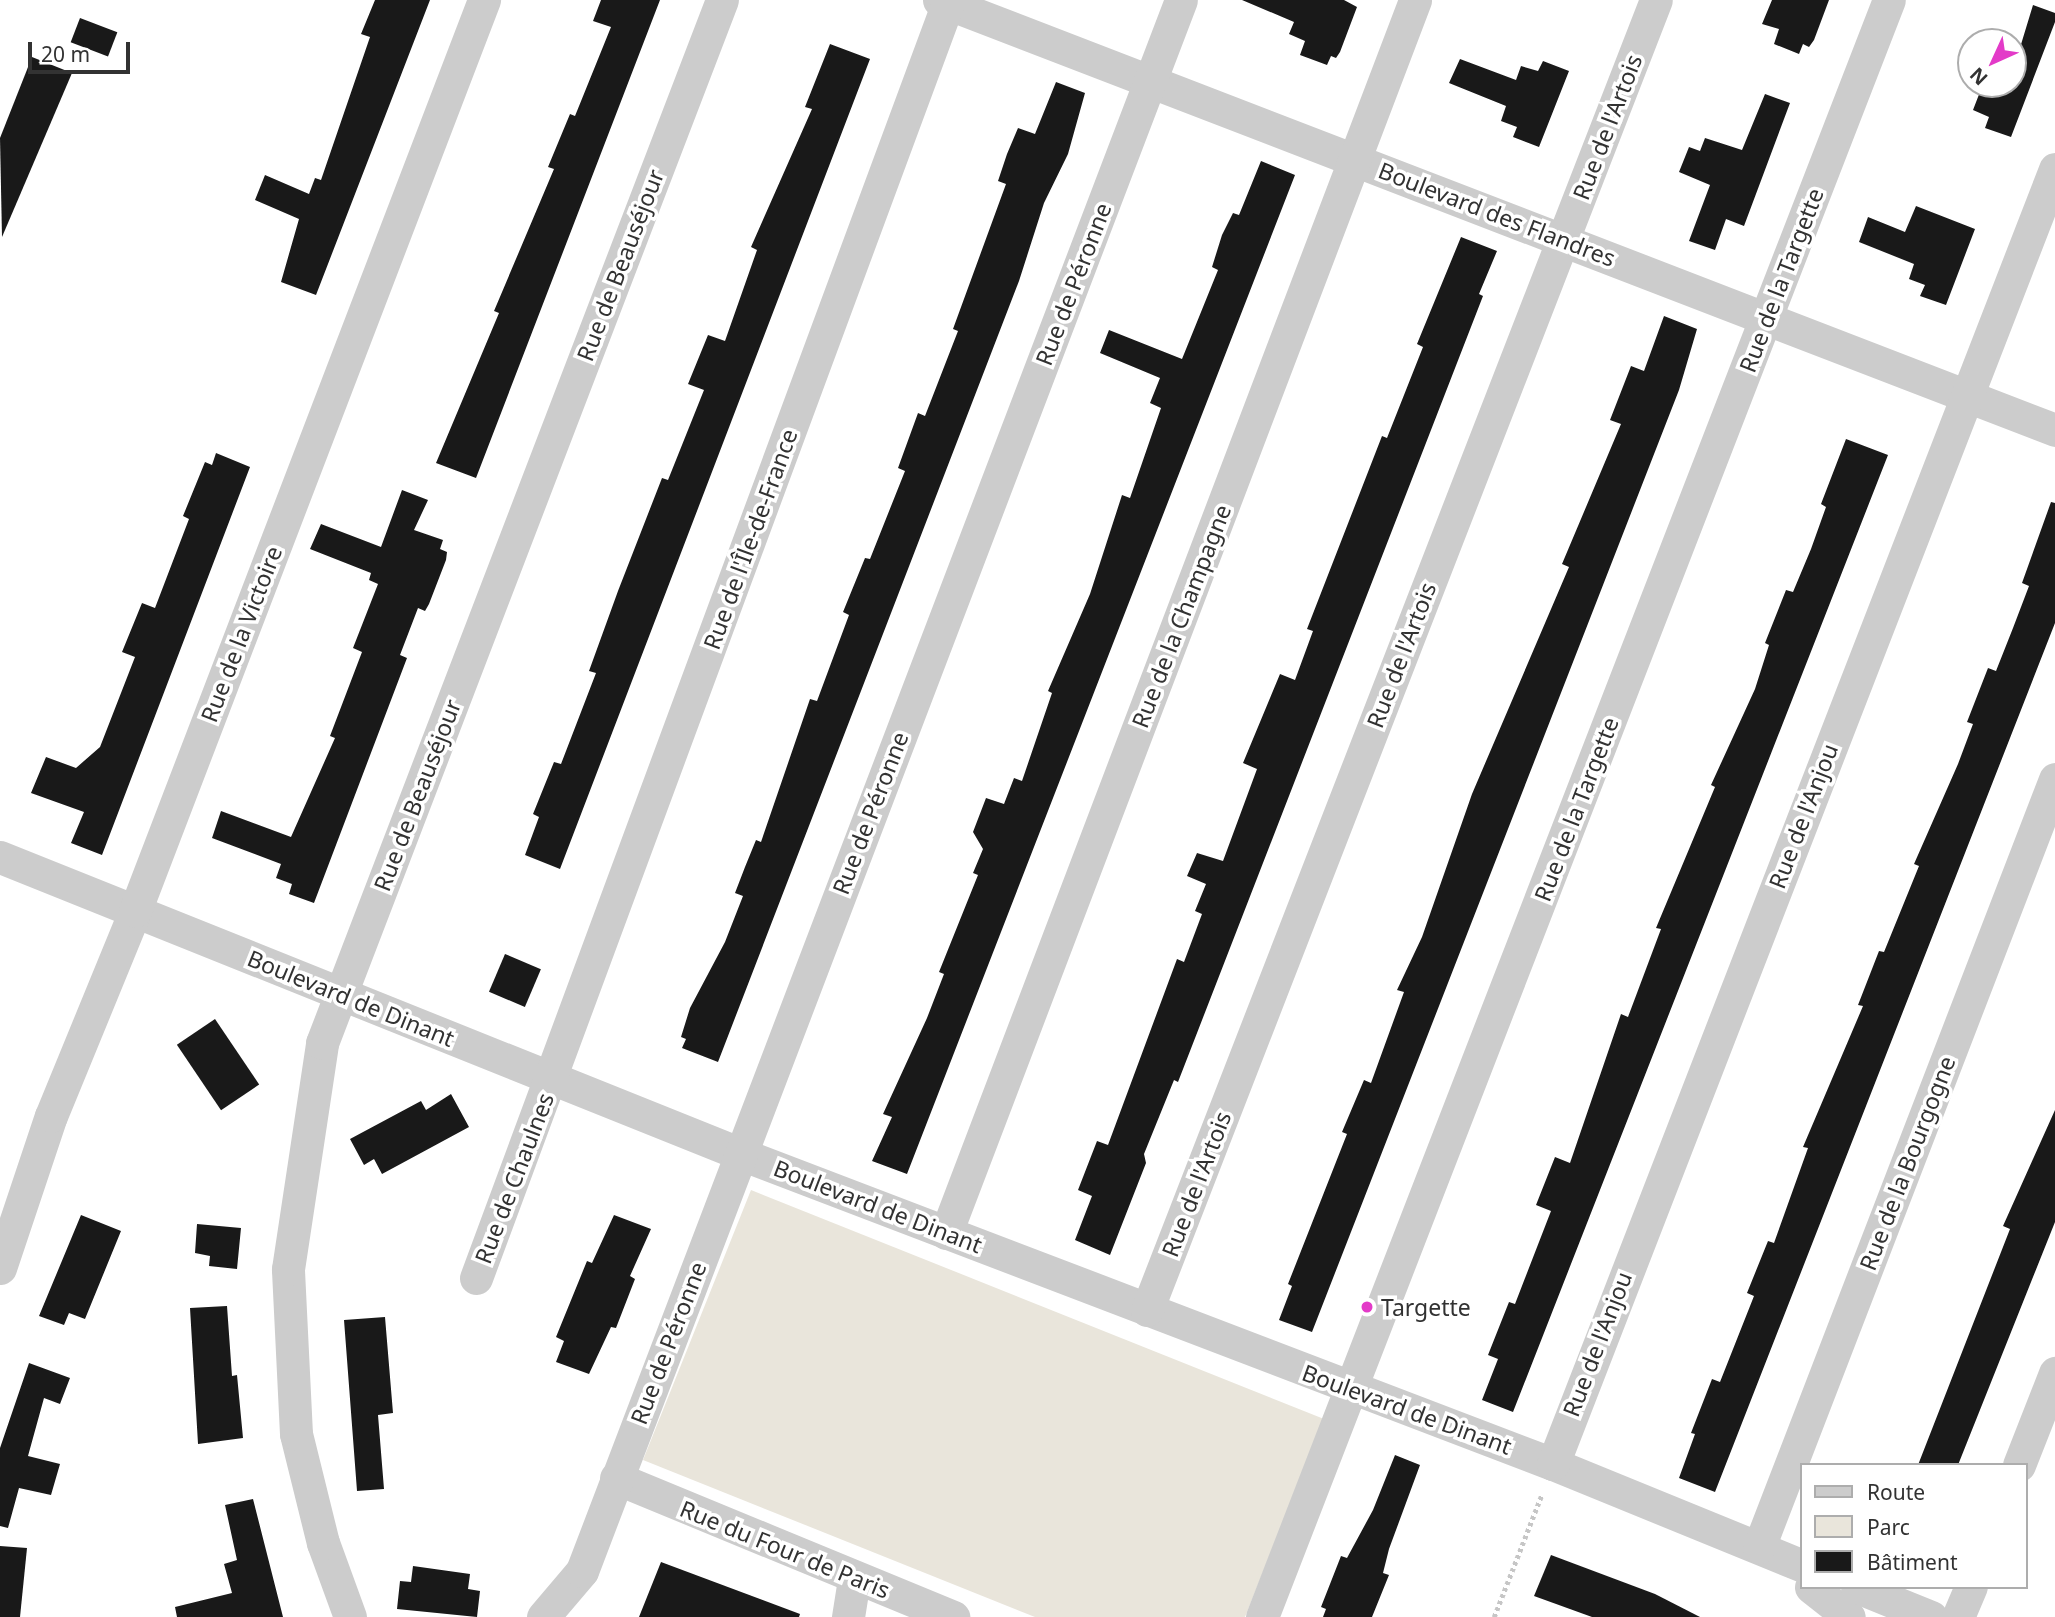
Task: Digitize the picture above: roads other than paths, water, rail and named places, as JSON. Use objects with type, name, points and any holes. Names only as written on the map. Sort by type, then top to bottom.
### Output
[{"type":"street","name":"Rue de la Victoire","points":[[0,1268],[51,1116],[135,911],[484,0]]},
{"type":"street","name":"Rue de Beauséjour","points":[[350,1617],[323,1543],[296,1434],[288,1269],[322,1043],[722,0]]},
{"type":"street","name":"Rue de Péronne","points":[[543,1617],[582,1571],[1181,0]]},
{"type":"street","name":"Rue de la Champagne","points":[[946,1233],[1415,0]]},
{"type":"street","name":"Rue de l'Artois","points":[[1147,1310],[1656,0]]},
{"type":"street","name":"Rue de la Targette","points":[[1262,1617],[1889,0]]},
{"type":"street","name":"Boulevard des Flandres","points":[[945,1],[1149,83],[1767,315],[2055,430]]},
{"type":"street","name":"Rue de l'Île-de-France","points":[[551,1078],[945,1]]},
{"type":"street","name":"Rue de l'Anjou","points":[[1553,1464],[2055,169]]},
{"type":"street","name":"Rue de la Bourgogne","points":[[1759,1547],[2055,779]]},
{"type":"street","name":"Boulevard de Dinant","points":[[0,857],[741,1154],[1351,1390],[1553,1464],[1800,1565]]},
{"type":"street","name":"Rue de Chaulnes","points":[[476,1278],[551,1078]]},
{"type":"street","points":[[2020,1463],[2055,1373]]},
{"type":"street","name":"Rue du Four de Paris","points":[[616,1478],[954,1617]]},
{"type":"street","name":"Boulevard de Dinant","points":[[1759,1547],[1800,1579]]},
{"type":"street","points":[[848,1617],[854,1578]]},
{"type":"street","points":[[1814,1589],[1849,1617]]},
{"type":"street","points":[[1862,1589],[1931,1617]]},
{"type":"street","points":[[1958,1617],[1970,1589]]},
{"type":"place","name":"Targette","points":[[1367,1307]]}]
